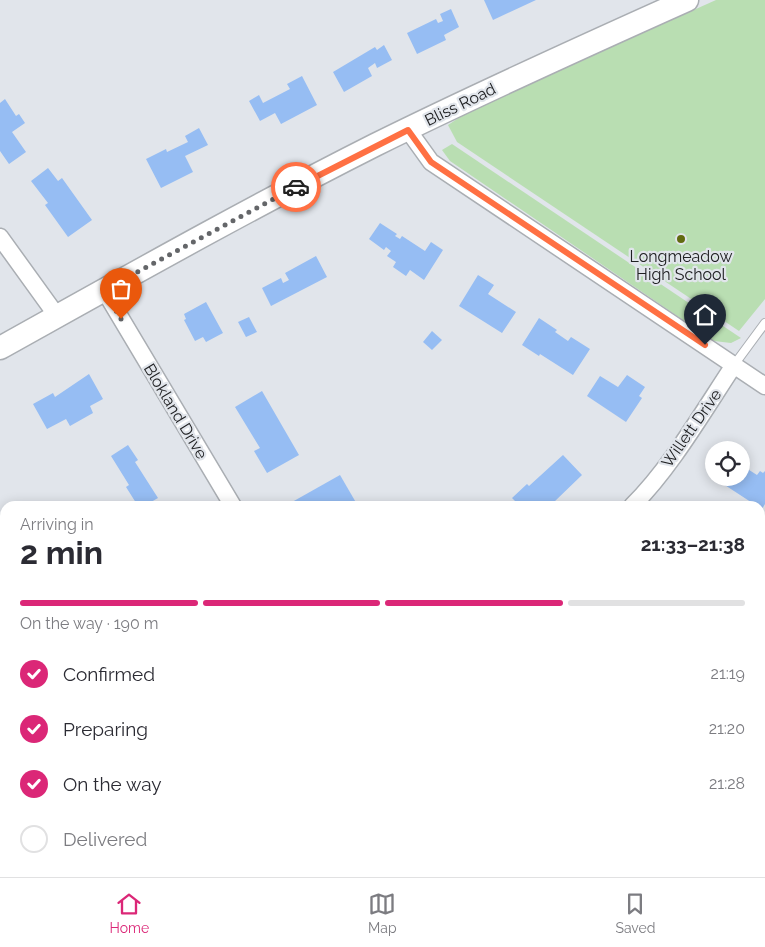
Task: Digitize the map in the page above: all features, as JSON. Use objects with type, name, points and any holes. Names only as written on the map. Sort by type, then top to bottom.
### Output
[{"type":"main road","name":"Bliss Road","points":[[0,348],[183,246],[408,130],[505,82],[687,0]]},
{"type":"street","points":[[408,130],[431,162],[765,386]]},
{"type":"street","points":[[0,238],[57,316]]},
{"type":"street","name":"Blokland Drive","points":[[104,290],[230,501]]},
{"type":"street","name":"Willett Drive","points":[[637,501],[644,495],[687,436],[734,365]]},
{"type":"lane","name":"Willett Drive","points":[[734,365],[765,323]]},
{"type":"green space","name":"Longmeadow High School","points":[[716,0],[765,0],[765,299],[739,331],[457,142],[448,125],[463,115],[499,97]]},
{"type":"green space","points":[[452,144],[741,338],[731,343],[714,341],[450,161],[442,150]]},
{"type":"building","points":[[484,0],[536,0],[493,20]]},
{"type":"building","points":[[451,9],[459,27],[444,35],[446,40],[417,54],[407,33],[436,19],[438,23],[443,21],[440,14]]},
{"type":"building","points":[[384,45],[392,60],[377,68],[375,63],[368,68],[372,76],[344,92],[333,72],[375,47],[377,50]]},
{"type":"building","points":[[302,76],[317,105],[281,124],[275,113],[260,121],[249,101],[259,95],[263,103],[290,89],[287,84]]},
{"type":"building","points":[[5,99],[16,116],[19,114],[25,123],[12,132],[26,152],[9,164],[0,151],[0,103]]},
{"type":"building","points":[[199,128],[208,145],[185,156],[193,172],[161,188],[146,159],[166,149],[167,152],[188,142],[185,136]]},
{"type":"building","points":[[48,168],[58,181],[62,178],[92,220],[68,237],[45,205],[48,203],[31,181]]},
{"type":"building","points":[[380,223],[397,234],[395,236],[400,239],[402,236],[425,251],[431,242],[443,250],[424,280],[410,270],[406,276],[393,267],[396,262],[387,256],[391,251],[386,247],[384,250],[369,239]]},
{"type":"building","points":[[316,256],[327,277],[271,306],[262,288],[281,278],[283,283],[289,280],[285,273]]},
{"type":"building","points":[[478,275],[494,285],[488,294],[516,312],[502,333],[459,306]]},
{"type":"building","points":[[206,302],[223,333],[206,342],[203,337],[195,341],[184,320],[186,319],[184,314]]},
{"type":"building","points":[[249,317],[257,332],[246,337],[238,322]]},
{"type":"building","points":[[539,318],[557,330],[555,332],[568,341],[571,337],[590,349],[573,375],[522,345]]},
{"type":"building","points":[[432,331],[442,340],[432,350],[423,342]]},
{"type":"building","points":[[89,374],[103,399],[90,406],[93,413],[70,426],[66,419],[47,429],[33,404],[53,393],[55,397]]},
{"type":"building","points":[[627,375],[645,387],[639,396],[642,398],[626,422],[587,396],[600,376],[618,387]]},
{"type":"building","points":[[262,391],[299,455],[267,473],[254,451],[260,448],[235,407]]},
{"type":"building","points":[[128,445],[138,460],[135,462],[158,498],[153,501],[135,501],[126,487],[129,485],[111,456]]},
{"type":"building","points":[[563,455],[582,475],[555,501],[515,501],[512,498],[527,484],[529,486]]},
{"type":"building","points":[[750,471],[757,475],[760,471],[763,473],[765,471],[765,501],[749,501],[726,486],[750,486]]},
{"type":"building","points":[[340,475],[355,501],[294,501]]},
{"type":"way so far","points":[[121,319],[104,290],[296,187]]},
{"type":"place","name":"Longmeadow High School","points":[[681,239]]},
{"type":"route","points":[[296,187],[408,130],[431,162],[705,345]]}]
